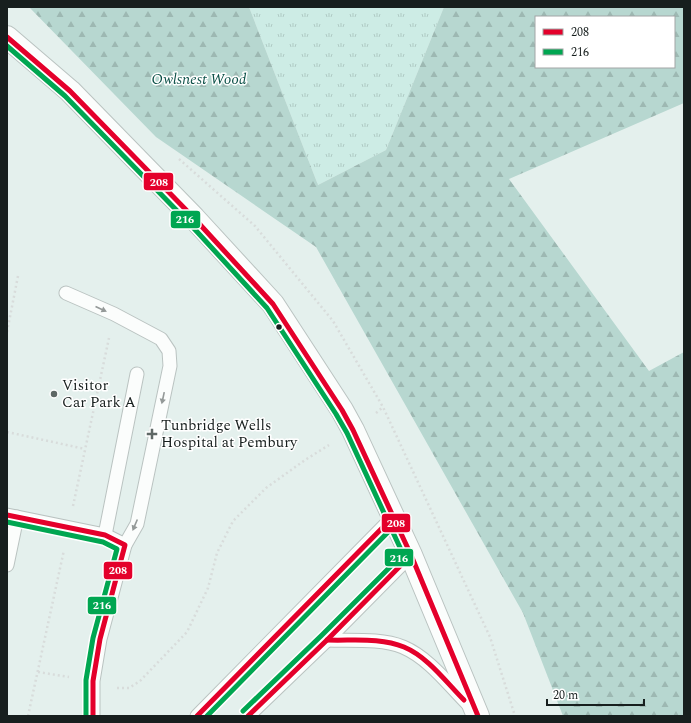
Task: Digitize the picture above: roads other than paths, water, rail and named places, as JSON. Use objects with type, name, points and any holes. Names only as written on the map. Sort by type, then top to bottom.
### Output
[{"type":"street","points":[[7,37],[70,91],[189,213],[273,304],[342,410],[353,430],[411,555],[478,715]]},
{"type":"lane","points":[[66,293],[114,314],[161,339],[169,351],[170,366],[137,524],[125,545],[100,639],[92,681],[93,716]]},
{"type":"lane","points":[[105,535],[137,374]]},
{"type":"lane","points":[[7,564],[12,516],[105,535],[125,545]]},
{"type":"lane","points":[[197,716],[393,517]]},
{"type":"lane","points":[[248,716],[411,555]]},
{"type":"lane","points":[[326,640],[373,642],[404,647],[431,666],[478,715]]},
{"type":"place","name":"Visitor Car Park A","points":[[54,394]]},
{"type":"place","name":"Tunbridge Wells Hospital at Pembury","points":[[152,434]]},
{"type":"park label","name":"Owlsnest Wood","points":[[199,79]]}]
